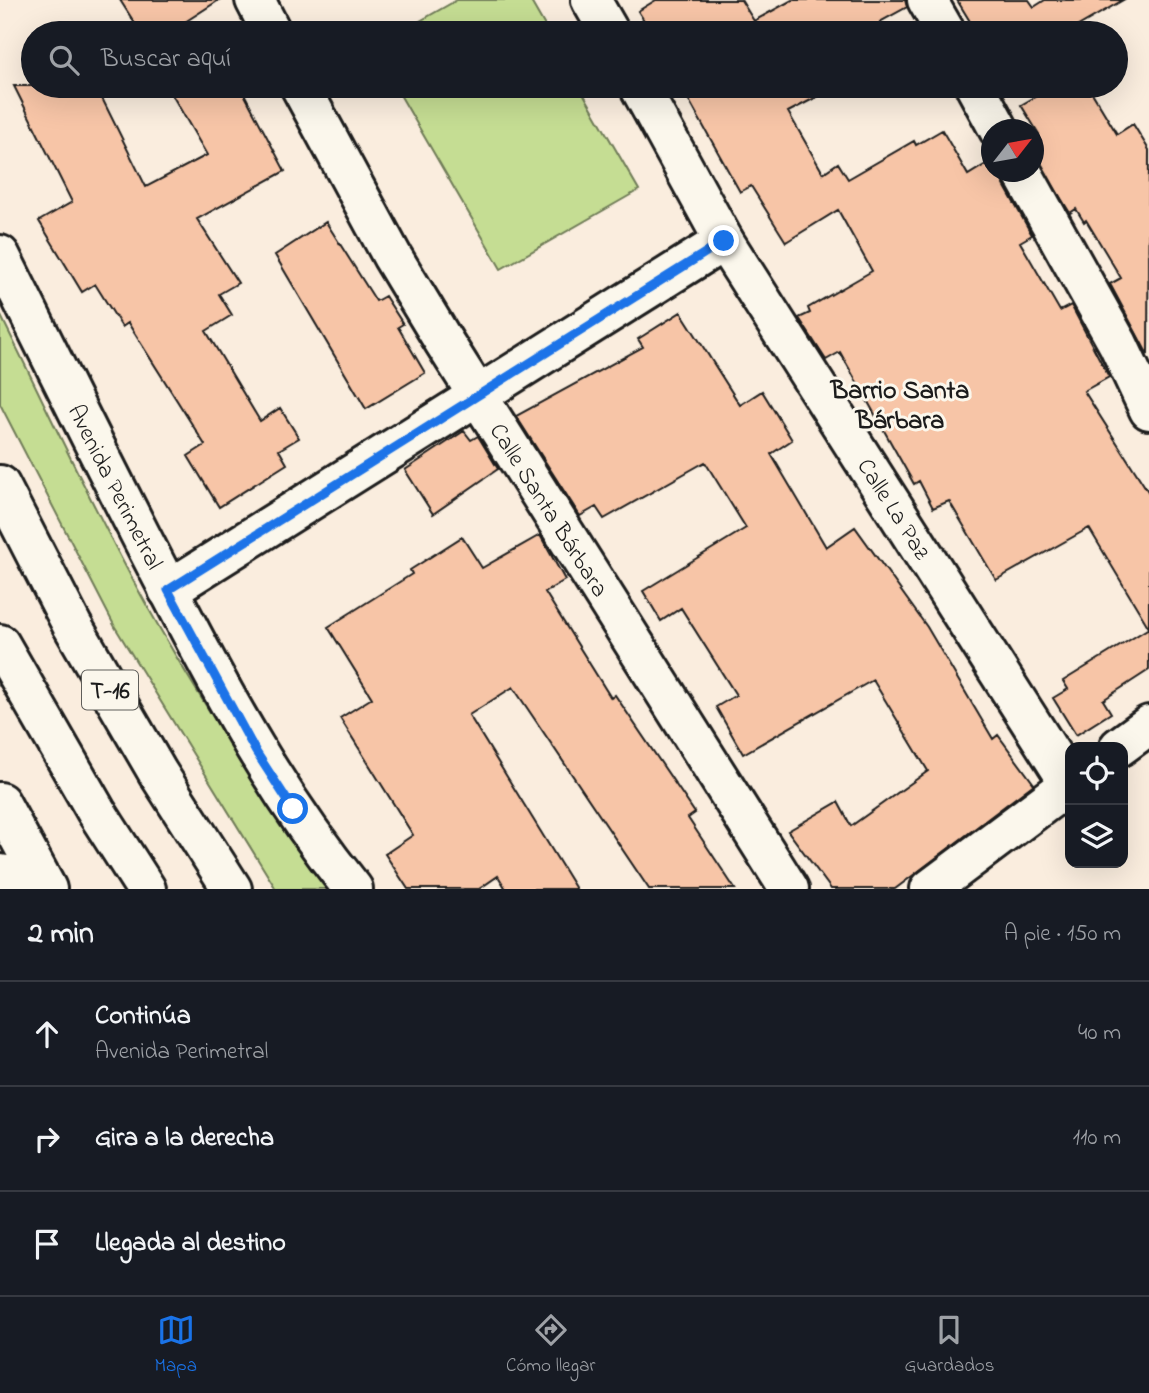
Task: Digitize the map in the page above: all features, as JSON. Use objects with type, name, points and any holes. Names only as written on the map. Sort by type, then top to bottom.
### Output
[{"type":"main road","points":[[255,0],[266,21]]},
{"type":"main road","points":[[591,0],[603,21]]},
{"type":"main road","points":[[927,0],[939,21]]},
{"type":"main road","name":"Calle Santa Bárbara","points":[[306,98],[392,256],[789,889]]},
{"type":"main road","name":"Calle La Paz","points":[[646,98],[724,241],[1065,776]]},
{"type":"main road","points":[[982,98],[993,119]]},
{"type":"main road","points":[[1028,182],[1118,344],[1149,410]]},
{"type":"main road","points":[[168,590],[724,241]]},
{"type":"main road","name":"Avenida Perimetral","points":[[0,255],[168,590],[256,752],[293,809],[353,889]]},
{"type":"main road","name":"T-16","points":[[0,485],[72,625],[158,773],[232,889]]},
{"type":"main road","points":[[0,644],[96,811],[146,889]]},
{"type":"main road","points":[[1126,742],[1149,724]]},
{"type":"main road","points":[[930,889],[1065,788]]},
{"type":"main road","points":[[0,803],[44,885]]},
{"type":"main road","points":[[0,874],[44,885]]},
{"type":"green space","points":[[457,0],[530,0],[542,21],[420,21]]},
{"type":"green space","points":[[402,98],[586,98],[639,190],[501,269]]},
{"type":"green space","points":[[0,314],[100,517],[157,624],[228,740],[329,889],[276,889],[115,627],[0,404]]},
{"type":"building","points":[[120,0],[219,0],[187,21],[133,21]]},
{"type":"building","points":[[656,0],[741,0],[754,21],[644,21],[638,11]]},
{"type":"building","points":[[792,0],[905,0],[907,7],[882,21],[754,21]]},
{"type":"building","points":[[957,0],[1029,0],[1034,7],[1045,0],[1123,0],[1087,21],[970,21]]},
{"type":"building","points":[[14,86],[21,86],[21,98],[102,98],[146,187],[207,155],[174,98],[246,98],[285,171],[197,219],[238,283],[219,294],[232,315],[206,331],[260,421],[280,408],[299,438],[279,450],[287,464],[219,507],[188,456],[205,445],[128,323],[122,327],[95,284],[82,292],[39,221],[72,202]]},
{"type":"building","points":[[688,98],[815,98],[788,112],[823,173],[838,163],[848,179],[914,141],[916,145],[942,130],[968,175],[981,167],[981,182],[1003,182],[1032,235],[1020,242],[1060,311],[1071,305],[1109,377],[1084,391],[1149,493],[1149,628],[1089,528],[996,580],[949,501],[933,508],[919,481],[914,484],[840,352],[826,360],[799,318],[810,313],[808,308],[872,271],[838,210],[786,242],[751,186],[740,192]]},
{"type":"building","points":[[1033,98],[1095,98],[1117,134],[1133,124],[1149,150],[1148,355],[1110,284],[1121,278],[1086,220],[1084,222],[1076,209],[1070,213],[1044,171],[1044,119],[1030,119],[1021,105]]},
{"type":"building","points":[[326,222],[376,301],[385,296],[403,324],[398,327],[425,373],[366,409],[275,255]]},
{"type":"building","points":[[681,312],[740,405],[762,391],[792,440],[771,454],[826,547],[855,527],[927,627],[993,739],[998,735],[1034,784],[895,889],[831,889],[788,831],[838,802],[851,826],[928,771],[873,680],[743,754],[716,707],[736,695],[681,608],[661,621],[643,591],[746,528],[705,462],[604,519],[596,507],[580,516],[516,416],[643,347],[638,339]]},
{"type":"building","points":[[464,431],[471,440],[478,436],[498,469],[433,514],[405,470]]},
{"type":"building","points":[[540,535],[565,580],[545,592],[611,698],[615,695],[695,813],[688,818],[735,889],[649,889],[513,687],[469,715],[576,889],[506,889],[498,876],[479,889],[408,889],[385,854],[413,835],[340,718],[372,698],[328,627],[412,574],[410,570],[462,537],[482,568]]},
{"type":"building","points":[[1149,628],[1149,670],[1103,700],[1111,713],[1076,735],[1053,698],[1068,689],[1063,681]]},
{"type":"district","name":"Barrio Santa Bárbara","points":[[900,404]]},
{"type":"route","points":[[293,809],[216,682],[168,590],[724,241]]}]
